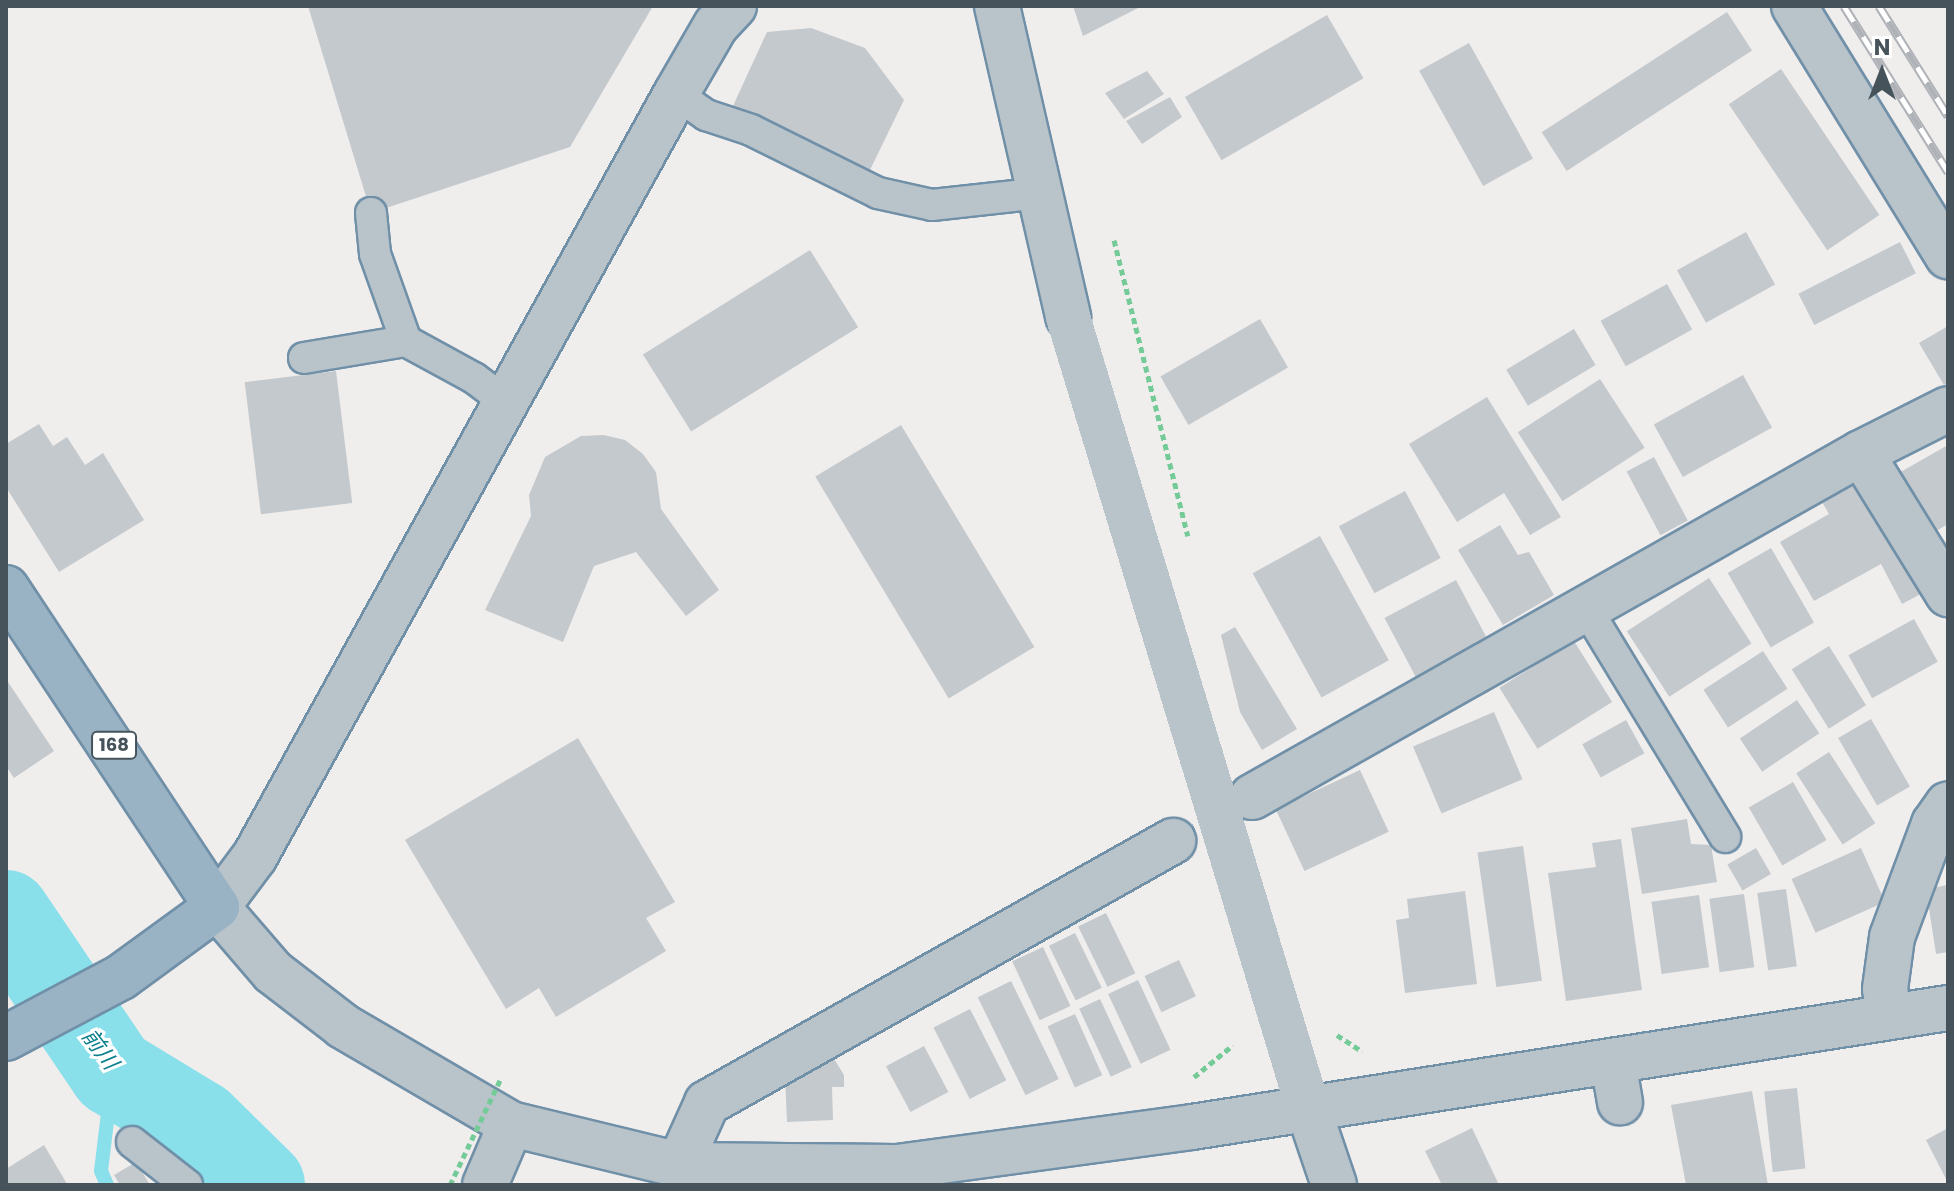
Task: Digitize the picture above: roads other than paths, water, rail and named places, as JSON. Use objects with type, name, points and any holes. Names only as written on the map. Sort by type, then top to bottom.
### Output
[{"type":"highway","name":"168","points":[[6,588],[217,907]]},
{"type":"highway","points":[[11,1035],[121,977],[217,907]]},
{"type":"street","points":[[734,6],[716,25],[691,104],[506,402],[260,848],[217,907],[273,972],[343,1026],[511,1124],[679,1165],[897,1167],[1308,1108],[1617,1082],[1889,1017],[1948,1008]]},
{"type":"street","points":[[997,6],[1068,317],[1334,1185]]},
{"type":"street","points":[[1794,6],[1948,256]]},
{"type":"street","points":[[1252,797],[1861,453],[1948,409]]},
{"type":"street","points":[[1861,453],[1948,594]]},
{"type":"street","points":[[1889,1017],[1885,989],[1892,937],[1934,824],[1948,804]]},
{"type":"street","points":[[679,1165],[707,1103],[1173,841]]},
{"type":"street","points":[[485,1185],[511,1124]]},
{"type":"lane","points":[[691,104],[878,193],[932,205],[1040,193]]},
{"type":"lane","points":[[371,213],[375,254],[406,341]]},
{"type":"lane","points":[[304,358],[406,341],[474,378],[506,402]]},
{"type":"lane","points":[[1586,608],[1725,837]]},
{"type":"lane","points":[[132,1142],[187,1185]]},
{"type":"waterway","name":"前川","points":[[6,914],[113,1072],[199,1124],[261,1185]]},
{"type":"waterway","points":[[107,1185],[101,1171],[113,1072]]},
{"type":"railway","points":[[1844,6],[1948,172]]},
{"type":"railway","points":[[1879,6],[1948,116]]}]
